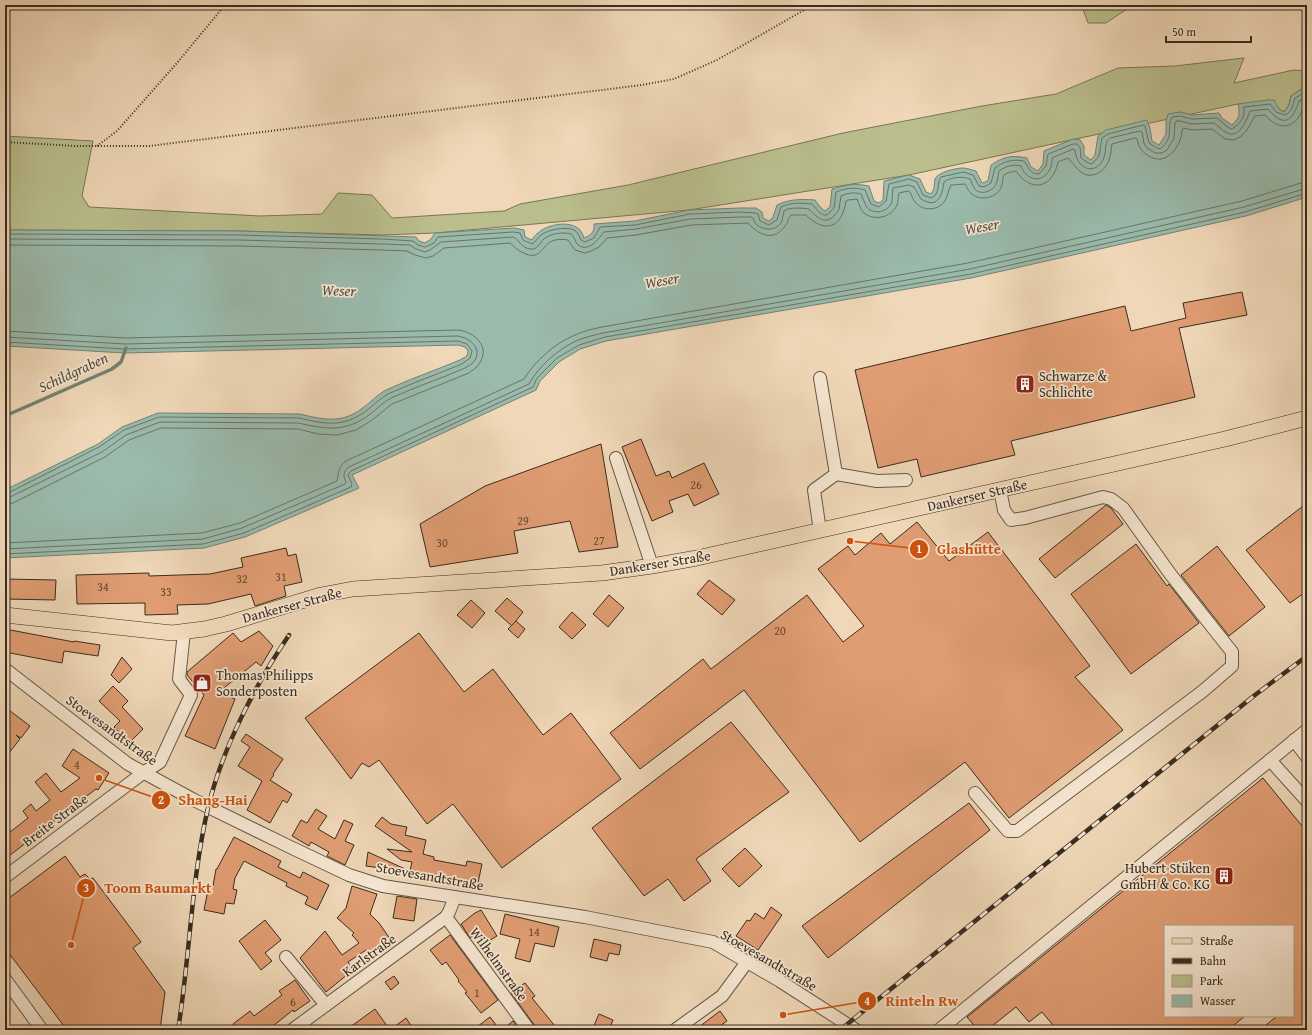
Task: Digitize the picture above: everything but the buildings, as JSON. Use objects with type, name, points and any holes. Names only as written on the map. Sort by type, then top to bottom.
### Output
[{"type":"main road","name":"Dankerser Straße","points":[[5,616],[172,633],[226,624],[321,595],[353,589],[602,573],[652,566],[697,558],[820,531],[1225,439],[1307,418]]},
{"type":"street","points":[[820,378],[836,474]]},
{"type":"street","points":[[616,458],[652,566]]},
{"type":"street","points":[[820,531],[814,490],[836,474],[877,481],[906,480]]},
{"type":"street","points":[[975,793],[1008,832],[1017,831],[1203,691],[1232,666],[1232,652],[1172,575],[1123,508],[1111,499],[1103,497],[1025,518],[1011,520],[1004,510],[1000,490]]},
{"type":"street","name":"Breite Straße","points":[[5,876],[143,773],[160,762],[190,695],[179,679],[184,632]]},
{"type":"street","name":"Stoevesandtstraße","points":[[5,670],[128,764],[143,773],[208,807],[349,875],[383,886],[584,916],[713,942],[856,1030]]},
{"type":"street","points":[[939,1030],[1307,730]]},
{"type":"street","points":[[1294,740],[1307,757]]},
{"type":"street","points":[[1270,760],[1307,801]]},
{"type":"street","name":"Karlstraße","points":[[292,1030],[446,917],[455,897]]},
{"type":"street","name":"Wilhelmstraße","points":[[446,917],[529,1030]]},
{"type":"street","points":[[286,957],[326,1005]]},
{"type":"street","points":[[674,1030],[722,996],[747,962]]},
{"type":"street","points":[[5,979],[42,1030]]},
{"type":"path","points":[[97,146],[117,131],[177,63],[225,5]]},
{"type":"path","points":[[5,142],[76,146],[149,146],[642,85],[674,79],[717,60],[812,5]]},
{"type":"green space","points":[[1078,5],[1133,5],[1106,23],[1088,23],[1083,9]]},
{"type":"green space","points":[[1244,58],[1234,83],[1294,70],[1307,71],[1307,90],[1300,90],[1291,96],[1289,105],[1284,112],[1279,109],[1238,104],[909,175],[689,210],[435,233],[382,235],[239,231],[5,230],[5,136],[93,141],[82,196],[89,207],[260,216],[322,214],[338,193],[372,195],[392,218],[504,211],[520,204],[628,185],[843,133],[982,106],[1056,94],[1118,68],[1175,66]]},
{"type":"water","name":"Weser","points":[[1300,90],[1307,90],[1307,197],[1246,216],[971,278],[606,341],[580,349],[559,362],[540,381],[536,390],[352,475],[359,488],[245,537],[204,548],[5,558],[5,490],[98,444],[122,427],[158,413],[300,414],[325,419],[341,418],[356,412],[386,390],[460,360],[467,356],[468,351],[465,347],[458,345],[125,353],[5,346],[5,230],[239,231],[416,237],[419,241],[425,243],[431,239],[435,233],[514,228],[524,230],[525,237],[532,240],[534,236],[547,227],[559,224],[576,227],[581,231],[584,238],[592,233],[594,224],[635,221],[689,210],[756,208],[762,212],[763,218],[769,221],[773,217],[777,205],[791,201],[815,200],[825,211],[830,207],[832,189],[846,186],[869,186],[874,201],[879,203],[883,200],[884,181],[909,175],[920,179],[926,192],[931,194],[934,189],[935,179],[943,172],[960,168],[970,169],[976,171],[982,183],[988,181],[991,165],[1008,157],[1027,158],[1031,167],[1038,171],[1043,164],[1044,151],[1073,139],[1080,140],[1084,146],[1084,155],[1091,160],[1095,155],[1098,136],[1106,130],[1147,120],[1152,141],[1159,145],[1166,134],[1166,121],[1168,114],[1180,112],[1192,115],[1219,113],[1222,118],[1232,125],[1239,116],[1238,104],[1274,100],[1279,109],[1284,112],[1289,105],[1291,96]]},
{"type":"waterway","name":"Schildgraben","points":[[5,416],[112,369],[121,362],[126,348]]},
{"type":"railway","points":[[178,1030],[202,835],[214,786],[241,718],[276,654],[289,635]]},
{"type":"railway","points":[[840,1030],[1255,695],[1307,656]]},
{"type":"place","name":"Schwarze & Schlichte","points":[[1025,384]]},
{"type":"place","name":"Glashütte","points":[[850,541]]},
{"type":"place","name":"Thomas Philipps Sonderposten","points":[[202,683]]},
{"type":"place","name":"Shang-Hai","points":[[99,778]]},
{"type":"place","name":"Hubert Stüken GmbH & Co. KG","points":[[1224,876]]},
{"type":"place","name":"Toom Baumarkt","points":[[71,945]]},
{"type":"place","name":"Rinteln Rw","points":[[783,1015]]}]
